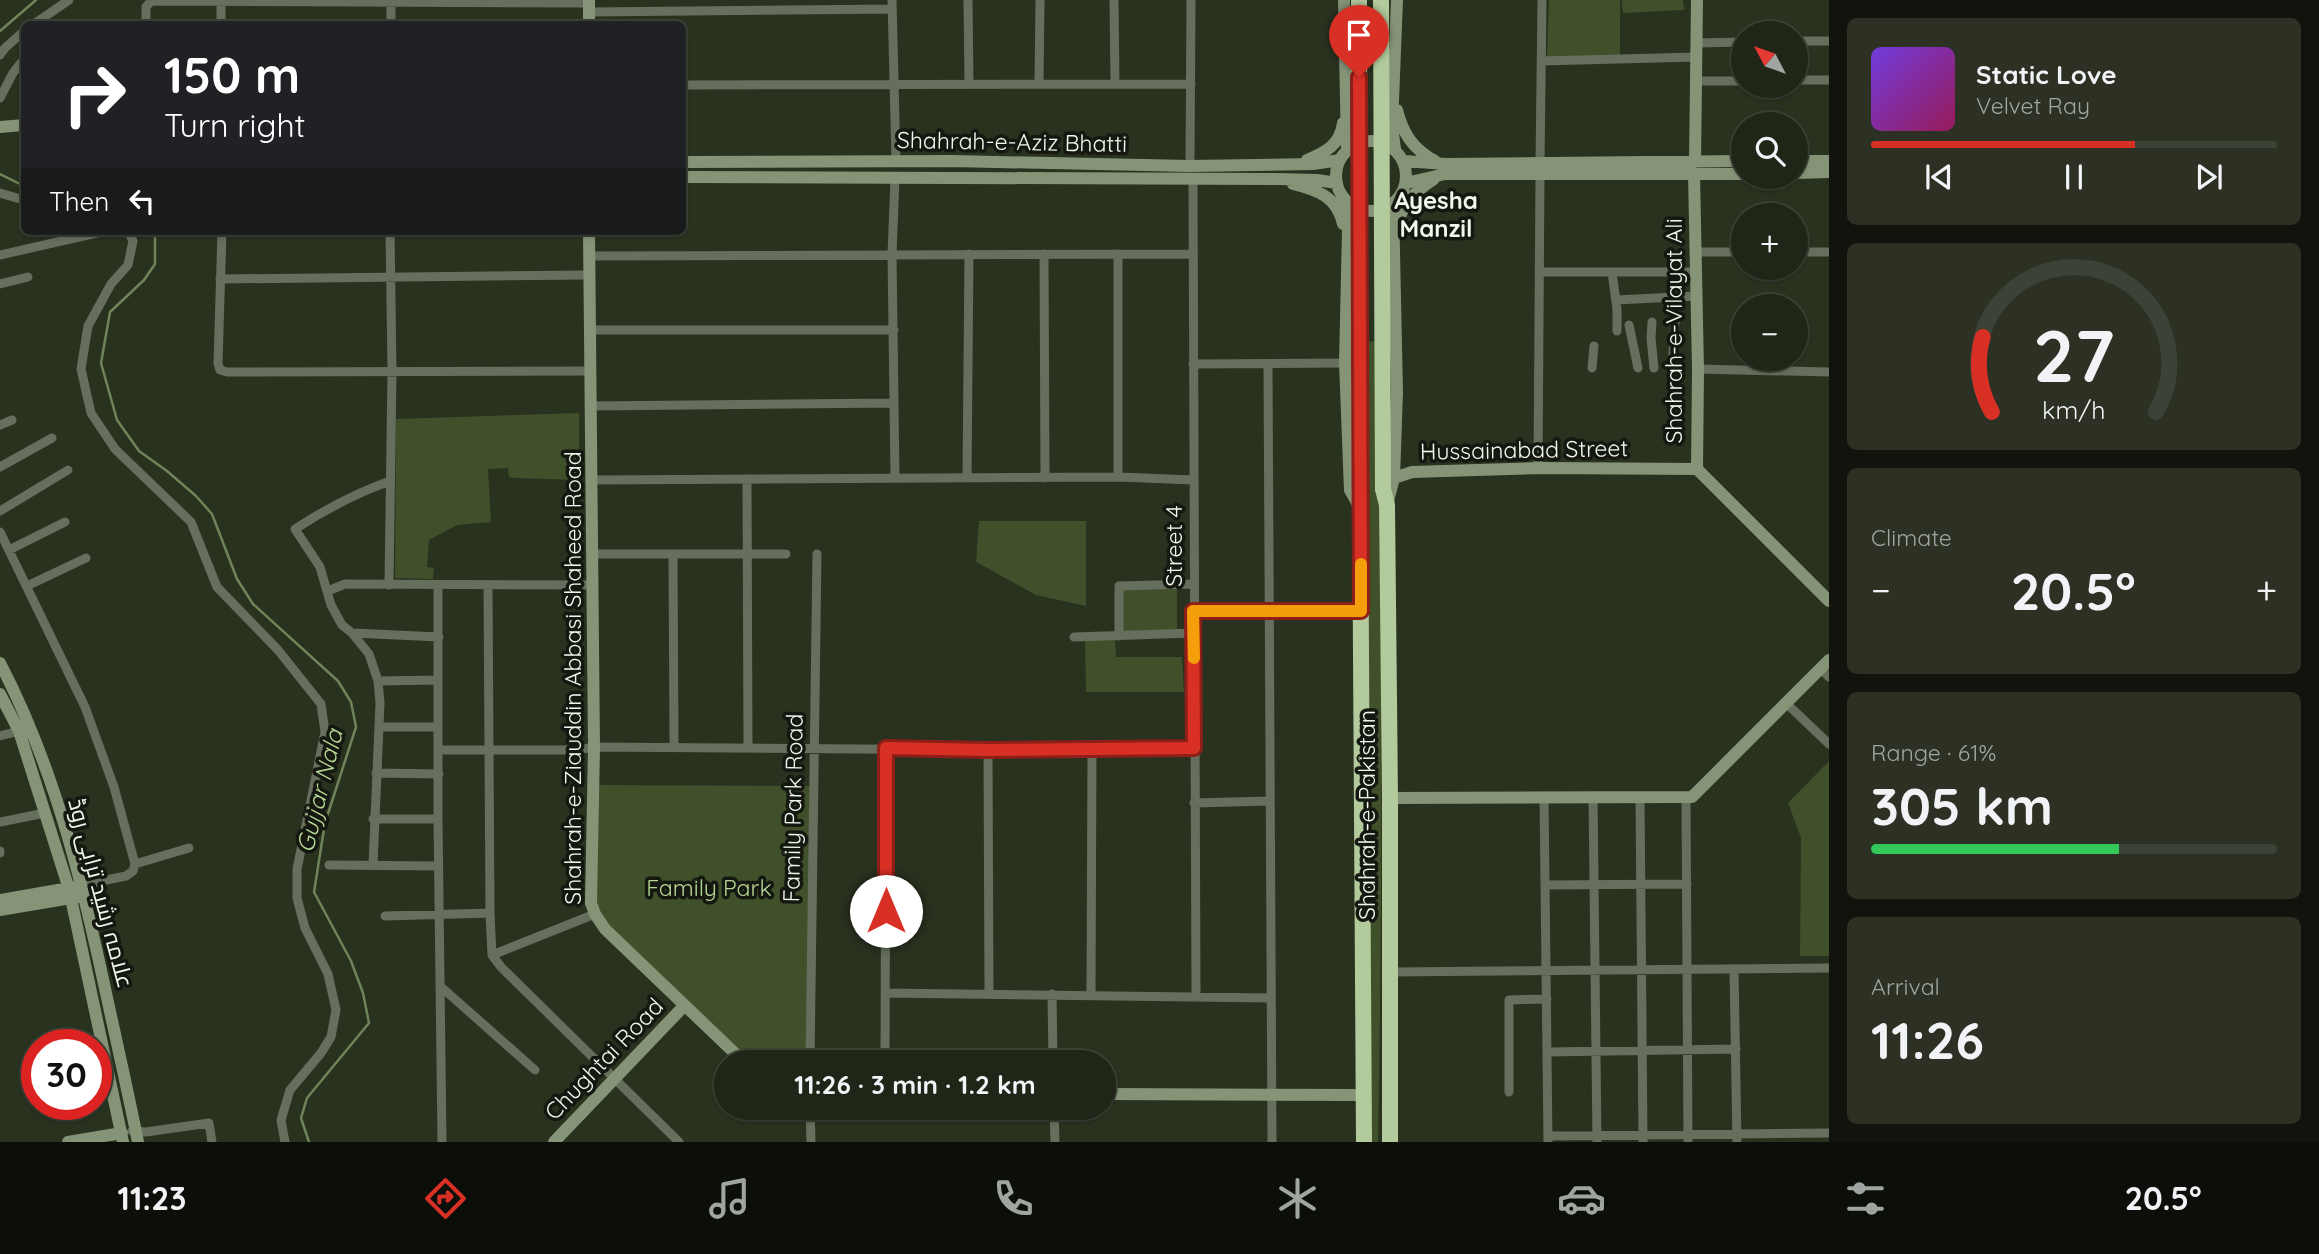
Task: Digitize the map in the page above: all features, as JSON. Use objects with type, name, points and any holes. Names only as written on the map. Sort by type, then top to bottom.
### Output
[{"type":"highway","name":"Shahrah-e-Pakistan","points":[[1359,0],[1364,1142]]},
{"type":"highway","name":"Shahrah-e-Pakistan","points":[[1381,0],[1391,798],[1390,1142]]},
{"type":"main road","points":[[1344,0],[1344,155]]},
{"type":"main road","points":[[1346,201],[1360,210],[1385,209],[1402,195],[1406,183],[1407,172],[1404,161],[1395,149],[1392,126],[1397,0]]},
{"type":"main road","name":"Shahrah-e-Vilayat Ali","points":[[1697,0],[1694,168],[1697,469],[1829,601]]},
{"type":"main road","points":[[1294,165],[1323,153],[1339,139],[1346,94]]},
{"type":"main road","points":[[1394,100],[1405,135],[1440,169]]},
{"type":"main road","points":[[0,121],[21,118]]},
{"type":"main road","points":[[0,127],[21,125]]},
{"type":"main road","points":[[1362,511],[1350,490],[1345,363],[1348,231],[1346,201],[1337,183],[1337,168],[1344,155],[1356,144],[1376,141],[1395,149]]},
{"type":"main road","name":"Shahrah-e-Aziz Bhatti","points":[[686,162],[952,161],[1190,166],[1294,165],[1344,155]]},
{"type":"main road","points":[[1404,161],[1440,169],[1694,168],[1731,163]]},
{"type":"main road","points":[[1808,161],[1829,161]]},
{"type":"main road","points":[[1694,168],[1731,173]]},
{"type":"main road","points":[[1406,183],[1440,169]]},
{"type":"main road","points":[[1394,236],[1399,218],[1413,192],[1440,169]]},
{"type":"main road","points":[[1808,173],[1829,172]]},
{"type":"main road","name":"Shahrah-e-Aziz Bhatti","points":[[686,177],[1193,181],[1276,179],[1337,183]]},
{"type":"main road","points":[[1276,179],[1320,192],[1339,209],[1344,230],[1346,298]]},
{"type":"main road","points":[[1388,490],[1395,455],[1397,392],[1393,205]]},
{"type":"main road","name":"Shahrah-e-Ziauddin Abbasi Shaheed Road","points":[[589,235],[594,747],[591,903],[605,929],[731,1050]]},
{"type":"main road","points":[[1395,455],[1412,472]]},
{"type":"main road","name":"Hussainabad Street","points":[[1388,490],[1412,472],[1538,468],[1697,469]]},
{"type":"main road","name":"علامہ رشید ترابی روڈ","points":[[0,663],[16,693],[47,772],[77,892],[131,1138]]},
{"type":"main road","points":[[1391,798],[1692,797],[1786,703],[1826,669]]},
{"type":"main road","name":"علامہ رشید ترابی روڈ","points":[[0,694],[19,731],[46,813],[77,892]]},
{"type":"main road","points":[[0,900],[77,892]]},
{"type":"main road","points":[[0,911],[77,892]]},
{"type":"main road","name":"Chughtai Road","points":[[554,1142],[684,1006]]},
{"type":"main road","points":[[1116,1094],[1364,1096]]},
{"type":"main road","points":[[68,1142],[131,1138]]},
{"type":"street","points":[[38,21],[69,0]]},
{"type":"street","points":[[968,0],[969,84]]},
{"type":"street","points":[[1039,84],[1040,0]]},
{"type":"street","points":[[1114,0],[1115,84]]},
{"type":"street","points":[[1190,166],[1191,0]]},
{"type":"street","points":[[1538,468],[1542,0]]},
{"type":"street","points":[[146,21],[146,7],[152,1],[391,1],[589,10],[892,4],[896,162]]},
{"type":"street","points":[[221,1],[221,21]]},
{"type":"street","points":[[391,1],[391,21]]},
{"type":"street","points":[[0,55],[21,34]]},
{"type":"street","points":[[1808,41],[1829,41]]},
{"type":"street","points":[[1697,43],[1731,42]]},
{"type":"street","points":[[1541,61],[1697,57]]},
{"type":"street","points":[[0,98],[21,63]]},
{"type":"street","points":[[13,73],[21,73]]},
{"type":"street","points":[[1808,80],[1829,80]]},
{"type":"street","points":[[1697,82],[1731,81]]},
{"type":"street","points":[[686,85],[1191,84]]},
{"type":"street","points":[[895,178],[892,254],[895,478]]},
{"type":"street","name":"Street 4","points":[[1193,181],[1196,995]]},
{"type":"street","points":[[0,193],[21,199]]},
{"type":"street","points":[[0,255],[88,235]]},
{"type":"street","points":[[130,235],[133,241],[128,265],[111,284],[88,326],[81,369],[92,413],[114,449],[191,522],[218,587],[278,650],[321,704],[325,732],[297,869],[297,898],[305,928],[328,974],[336,1010],[331,1037],[290,1090],[281,1120],[285,1142]]},
{"type":"street","points":[[222,235],[220,370],[589,371]]},
{"type":"street","points":[[389,585],[392,371],[390,235]]},
{"type":"street","points":[[1696,252],[1731,252]]},
{"type":"street","points":[[1808,252],[1829,252]]},
{"type":"street","points":[[967,478],[969,254]]},
{"type":"street","points":[[1044,254],[1045,478]]},
{"type":"street","points":[[1118,254],[1118,477]]},
{"type":"street","points":[[589,256],[1193,254]]},
{"type":"street","points":[[1539,272],[1697,272]]},
{"type":"street","points":[[1612,272],[1617,331]]},
{"type":"street","points":[[220,279],[588,275]]},
{"type":"street","points":[[0,284],[28,277]]},
{"type":"street","points":[[1616,300],[1697,296]]},
{"type":"street","points":[[1672,368],[1675,322]]},
{"type":"street","points":[[1652,323],[1654,368]]},
{"type":"street","points":[[1629,325],[1638,368]]},
{"type":"street","points":[[589,330],[894,330]]},
{"type":"street","points":[[1592,368],[1594,346]]},
{"type":"street","points":[[1194,365],[1345,363]]},
{"type":"street","points":[[1268,365],[1272,1142]]},
{"type":"street","points":[[1698,369],[1829,372]]},
{"type":"street","points":[[592,406],[894,403]]},
{"type":"street","points":[[0,425],[12,420]]},
{"type":"street","points":[[0,467],[52,438]]},
{"type":"street","points":[[0,511],[68,470]]},
{"type":"street","points":[[593,480],[1118,477],[1194,480]]},
{"type":"street","points":[[747,479],[748,748]]},
{"type":"street","points":[[373,865],[380,703],[378,681],[369,654],[352,633],[341,625],[331,605],[320,567],[295,528],[358,492],[390,481]]},
{"type":"street","points":[[9,550],[65,522]]},
{"type":"street","points":[[0,532],[85,707],[114,787],[135,864],[133,872],[126,876],[77,892]]},
{"type":"street","points":[[593,554],[786,554]]},
{"type":"street","points":[[673,554],[674,747]]},
{"type":"street","name":"Family Park Road","points":[[810,1050],[817,554]]},
{"type":"street","points":[[27,586],[86,558]]},
{"type":"street","points":[[328,591],[345,584],[593,585]]},
{"type":"street","points":[[1119,636],[1119,586],[1193,584]]},
{"type":"street","points":[[438,585],[442,1142]]},
{"type":"street","points":[[488,585],[492,955],[501,967],[679,1142]]},
{"type":"street","points":[[1193,611],[1361,611]]},
{"type":"street","points":[[352,633],[439,637]]},
{"type":"street","points":[[1074,637],[1193,633]]},
{"type":"street","points":[[378,681],[438,680]]},
{"type":"street","points":[[1786,703],[1829,744]]},
{"type":"street","points":[[379,727],[438,727]]},
{"type":"street","points":[[0,736],[19,731]]},
{"type":"street","points":[[439,750],[578,750],[594,747],[988,750],[1194,748]]},
{"type":"street","points":[[885,1050],[886,748]]},
{"type":"street","points":[[1091,995],[1092,749]]},
{"type":"street","points":[[988,750],[989,994]]},
{"type":"street","points":[[376,773],[439,774]]},
{"type":"street","points":[[1544,796],[1548,1139],[1737,1138],[1829,1133]]},
{"type":"street","points":[[1593,796],[1597,1139]]},
{"type":"street","points":[[1640,797],[1643,1138]]},
{"type":"street","points":[[1686,797],[1688,1138]]},
{"type":"street","points":[[1194,803],[1269,801]]},
{"type":"street","points":[[0,822],[46,813]]},
{"type":"street","points":[[373,819],[438,819]]},
{"type":"street","points":[[135,864],[189,848]]},
{"type":"street","points":[[329,865],[438,866]]},
{"type":"street","points":[[1545,885],[1686,884]]},
{"type":"street","points":[[385,916],[490,913]]},
{"type":"street","points":[[492,955],[595,914]]},
{"type":"street","points":[[1390,972],[1829,968]]},
{"type":"street","points":[[1734,969],[1737,1138]]},
{"type":"street","points":[[440,986],[535,1070]]},
{"type":"street","points":[[886,993],[1270,998]]},
{"type":"street","points":[[1052,994],[1053,1050]]},
{"type":"street","points":[[1509,1092],[1509,1000],[1547,999]]},
{"type":"street","points":[[1547,1052],[1736,1049]]},
{"type":"street","points":[[810,1120],[811,1142]]},
{"type":"street","points":[[1054,1120],[1055,1142]]},
{"type":"street","points":[[131,1138],[146,1132],[209,1123],[212,1142]]},
{"type":"green space","points":[[1549,0],[1620,0],[1620,56],[1547,58]]},
{"type":"green space","points":[[1622,0],[1683,0],[1684,10],[1623,13]]},
{"type":"green space","points":[[1375,341],[1381,641],[1381,942],[1378,1142],[1368,1142],[1367,342]]},
{"type":"green space","points":[[579,413],[579,480],[514,478],[509,477],[508,468],[488,469],[491,522],[457,525],[429,540],[427,567],[434,568],[433,579],[395,578],[396,419]]},
{"type":"green space","points":[[979,521],[1086,521],[1086,606],[1036,595],[976,562]]},
{"type":"green space","points":[[1177,589],[1177,631],[1123,632],[1122,590]]},
{"type":"green space","points":[[1085,639],[1115,639],[1116,657],[1182,657],[1184,692],[1086,692]]},
{"type":"green space","points":[[1829,761],[1829,956],[1800,956],[1801,838],[1788,803]]},
{"type":"green space","name":"Family Park","points":[[594,785],[813,786],[810,1050],[732,1050],[595,914]]},
{"type":"waterway","name":"Gujjar Nala","points":[[0,31],[36,0]]},
{"type":"waterway","name":"Gujjar Nala","points":[[0,174],[21,184]]},
{"type":"waterway","name":"Gujjar Nala","points":[[154,235],[155,264],[144,280],[110,312],[101,363],[117,420],[139,451],[196,496],[212,514],[237,579],[253,604],[338,681],[351,702],[356,727],[325,823],[314,892],[351,961],[363,993],[369,1023],[307,1098],[301,1118],[309,1142]]},
{"type":"slow traffic","points":[[1194,658],[1193,611],[1361,611],[1361,564]]},
{"type":"district","name":"Ayesha Manzil","points":[[1436,215]]},
{"type":"route","points":[[886,911],[886,748],[1194,748],[1193,611],[1361,611],[1359,77]]}]
